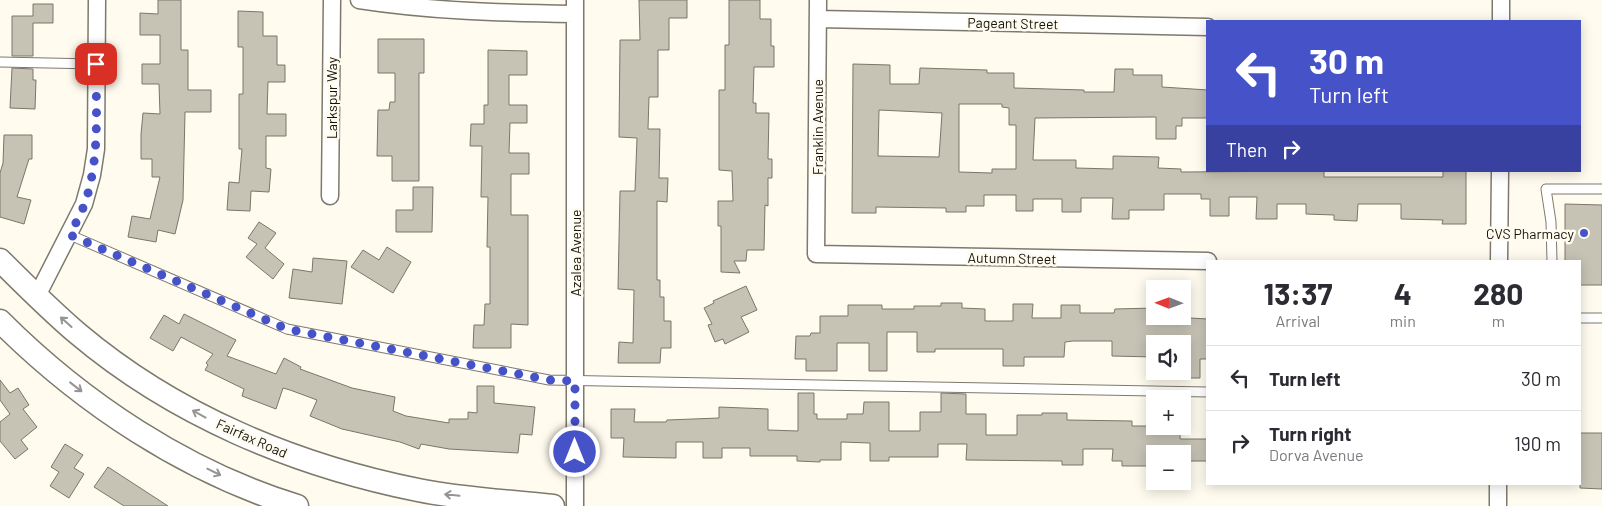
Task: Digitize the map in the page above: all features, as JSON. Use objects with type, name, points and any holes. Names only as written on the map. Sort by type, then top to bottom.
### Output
[{"type":"main road","name":"Fairfax Road","points":[[0,260],[78,333],[139,378],[203,417],[248,439],[302,460],[362,478],[417,490],[553,506]]},
{"type":"main road","points":[[4,332],[97,404],[141,433],[234,482],[297,506]]},
{"type":"street","points":[[37,296],[70,235],[84,204],[92,175],[96,149],[97,0]]},
{"type":"street","name":"Larkspur Way","points":[[330,196],[332,0]]},
{"type":"street","points":[[358,0],[405,7],[470,12],[574,7]]},
{"type":"street","name":"Franklin Avenue","points":[[816,254],[818,0]]},
{"type":"street","points":[[1500,20],[1501,0]]},
{"type":"street","name":"Azalea Avenue","points":[[574,7],[575,506]]},
{"type":"street","name":"Pageant Street","points":[[818,19],[1206,27]]},
{"type":"street","points":[[1499,260],[1500,172]]},
{"type":"street","name":"Autumn Street","points":[[816,254],[1206,261]]},
{"type":"street","points":[[1498,485],[1498,506]]},
{"type":"lane","points":[[0,62],[96,64]]},
{"type":"lane","points":[[1552,260],[1551,222],[1546,189],[1602,189]]},
{"type":"lane","points":[[70,235],[287,329],[549,380],[1206,392]]},
{"type":"lane","points":[[1581,318],[1602,318]]},
{"type":"building","points":[[158,0],[181,0],[181,50],[188,50],[188,90],[211,90],[211,112],[185,112],[183,200],[175,234],[158,230],[156,242],[128,237],[132,216],[150,219],[160,177],[152,177],[152,159],[141,159],[143,113],[160,114],[159,84],[142,84],[142,64],[160,64],[160,35],[140,35],[140,13],[158,14]]},
{"type":"building","points":[[639,0],[687,0],[687,18],[669,18],[669,50],[658,50],[658,97],[649,97],[648,129],[660,129],[659,178],[668,178],[667,202],[657,201],[657,280],[660,280],[660,297],[664,297],[664,321],[671,321],[671,348],[661,348],[660,363],[618,363],[619,342],[633,343],[634,290],[618,289],[620,191],[635,191],[637,138],[619,137],[620,40],[640,40]]},
{"type":"building","points":[[729,0],[760,0],[760,19],[771,19],[771,46],[774,46],[774,67],[754,67],[753,103],[756,103],[756,113],[769,113],[768,159],[772,159],[772,178],[768,178],[768,206],[765,205],[764,250],[747,250],[746,261],[734,261],[740,273],[721,272],[721,226],[718,226],[718,201],[733,201],[732,171],[719,170],[719,90],[725,90],[725,45],[729,45]]},
{"type":"building","points":[[33,4],[53,4],[53,23],[33,23],[33,56],[12,56],[12,16],[33,16]]},
{"type":"building","points":[[238,11],[263,12],[263,36],[277,36],[277,65],[285,65],[285,82],[268,82],[267,114],[286,114],[286,136],[266,136],[266,168],[271,169],[269,192],[251,191],[250,211],[227,210],[229,182],[239,183],[242,149],[239,149],[239,94],[243,94],[243,47],[238,47]]},
{"type":"building","points":[[378,39],[424,39],[424,73],[419,73],[419,181],[392,181],[392,156],[377,156],[378,110],[389,110],[390,102],[395,102],[395,73],[378,73]]},
{"type":"building","points":[[488,50],[527,51],[527,75],[509,75],[509,105],[527,105],[527,123],[510,123],[509,153],[529,153],[529,174],[511,174],[511,215],[528,215],[528,325],[511,324],[511,348],[473,348],[474,325],[484,325],[485,304],[490,304],[490,247],[487,247],[488,197],[481,197],[482,146],[470,146],[471,124],[484,124],[484,105],[488,105]]},
{"type":"building","points":[[853,64],[890,65],[890,84],[919,84],[920,68],[987,70],[987,73],[1014,73],[1014,88],[1114,92],[1115,69],[1133,69],[1133,75],[1162,75],[1162,87],[1206,90],[1206,118],[1182,118],[1182,126],[1176,126],[1176,139],[1156,139],[1156,117],[1035,118],[1033,160],[1076,160],[1076,168],[1113,169],[1113,156],[1159,157],[1158,168],[1181,169],[1181,172],[1324,172],[1324,177],[1443,177],[1443,172],[1466,172],[1466,224],[1442,224],[1443,220],[1401,219],[1401,204],[1358,204],[1357,221],[1334,220],[1334,215],[1306,214],[1306,204],[1277,204],[1277,219],[1256,219],[1257,197],[1229,197],[1229,216],[1210,216],[1210,199],[1201,199],[1201,194],[1164,194],[1164,210],[1129,210],[1129,219],[1112,219],[1113,198],[1081,198],[1081,212],[1062,212],[1062,199],[1033,199],[1033,211],[1016,211],[1016,195],[984,195],[984,206],[966,206],[966,212],[946,212],[946,208],[876,207],[876,213],[852,213]],"holes":[[[959,104],[1002,104],[1002,107],[1009,108],[1009,125],[1016,125],[1016,169],[992,169],[992,173],[959,172]],[[879,110],[942,113],[939,157],[878,156]]]},
{"type":"building","points":[[12,68],[33,69],[33,80],[36,80],[35,109],[10,108]]},
{"type":"building","points":[[4,135],[32,135],[32,159],[29,159],[17,197],[31,200],[24,224],[0,217],[0,173],[3,163]]},
{"type":"building","points":[[413,187],[433,187],[432,232],[396,232],[396,210],[413,210]]},
{"type":"building","name":"CVS Pharmacy","points":[[1565,204],[1602,205],[1602,285],[1581,285],[1581,260],[1565,260]]},
{"type":"building","points":[[259,222],[276,233],[265,248],[284,264],[273,279],[246,257],[257,244],[248,238]]},
{"type":"building","points":[[387,247],[411,262],[393,293],[351,267],[363,250],[379,260]]},
{"type":"building","points":[[313,258],[347,261],[342,304],[289,298],[293,269],[312,272]]},
{"type":"building","points":[[746,286],[757,310],[741,317],[749,332],[725,344],[723,339],[715,342],[708,325],[712,324],[704,308],[714,303],[713,301]]},
{"type":"building","points":[[941,303],[962,303],[962,308],[985,309],[985,321],[1013,321],[1013,304],[1033,304],[1032,318],[1061,318],[1061,305],[1080,305],[1080,313],[1114,313],[1115,309],[1146,308],[1146,325],[1191,325],[1191,318],[1206,319],[1206,359],[1200,359],[1200,378],[1191,378],[1191,335],[1146,335],[1146,357],[1112,356],[1112,341],[1073,341],[1065,342],[1064,357],[1024,357],[1024,366],[1003,366],[1003,349],[935,349],[935,352],[917,352],[917,332],[887,332],[887,371],[869,371],[869,343],[837,343],[837,371],[806,371],[806,359],[795,359],[796,336],[810,336],[811,333],[820,333],[820,316],[848,316],[848,305],[882,305],[882,309],[914,309],[914,306],[941,306]]},
{"type":"building","points":[[184,314],[236,340],[227,356],[276,374],[284,358],[301,367],[300,369],[352,388],[395,397],[393,411],[406,416],[449,423],[449,419],[468,419],[468,412],[477,413],[477,386],[494,386],[494,403],[535,407],[532,435],[520,434],[518,453],[449,449],[421,444],[419,449],[400,442],[342,429],[310,416],[317,400],[283,388],[276,409],[242,396],[244,389],[205,370],[208,365],[206,363],[213,354],[181,337],[173,351],[150,338],[164,315],[179,324]]},
{"type":"building","points":[[0,380],[10,393],[18,388],[29,405],[23,409],[37,427],[21,440],[28,449],[15,459],[0,441],[0,422],[10,414],[0,400]]},
{"type":"building","points":[[798,393],[814,393],[814,414],[817,414],[817,419],[847,419],[847,414],[863,414],[864,402],[889,402],[889,431],[920,431],[920,412],[941,412],[941,393],[966,394],[966,414],[986,414],[986,435],[1017,435],[1017,415],[1067,413],[1067,420],[1132,421],[1132,426],[1146,426],[1146,435],[1180,435],[1180,439],[1206,439],[1206,461],[1191,461],[1191,445],[1146,445],[1146,466],[1122,466],[1122,461],[1112,461],[1113,449],[1083,449],[1083,465],[1062,465],[1062,461],[966,460],[967,444],[938,444],[938,457],[889,457],[889,461],[870,461],[870,443],[841,442],[841,460],[820,460],[820,462],[797,461],[797,456],[750,456],[750,448],[722,448],[722,458],[703,458],[703,442],[676,442],[676,458],[623,457],[624,438],[611,438],[611,409],[635,409],[634,422],[666,422],[667,420],[719,418],[719,407],[768,409],[768,430],[798,431]]},
{"type":"building","points":[[1581,433],[1602,433],[1602,489],[1580,488]]},
{"type":"building","points":[[65,444],[83,455],[74,468],[84,474],[69,498],[50,486],[59,472],[51,467]]},
{"type":"building","points":[[108,467],[168,506],[124,506],[94,487]]},
{"type":"place","name":"CVS Pharmacy","points":[[1584,233]]},
{"type":"route","points":[[96,64],[96,149],[92,175],[84,204],[70,235],[287,329],[549,380],[575,381],[575,452]]}]
